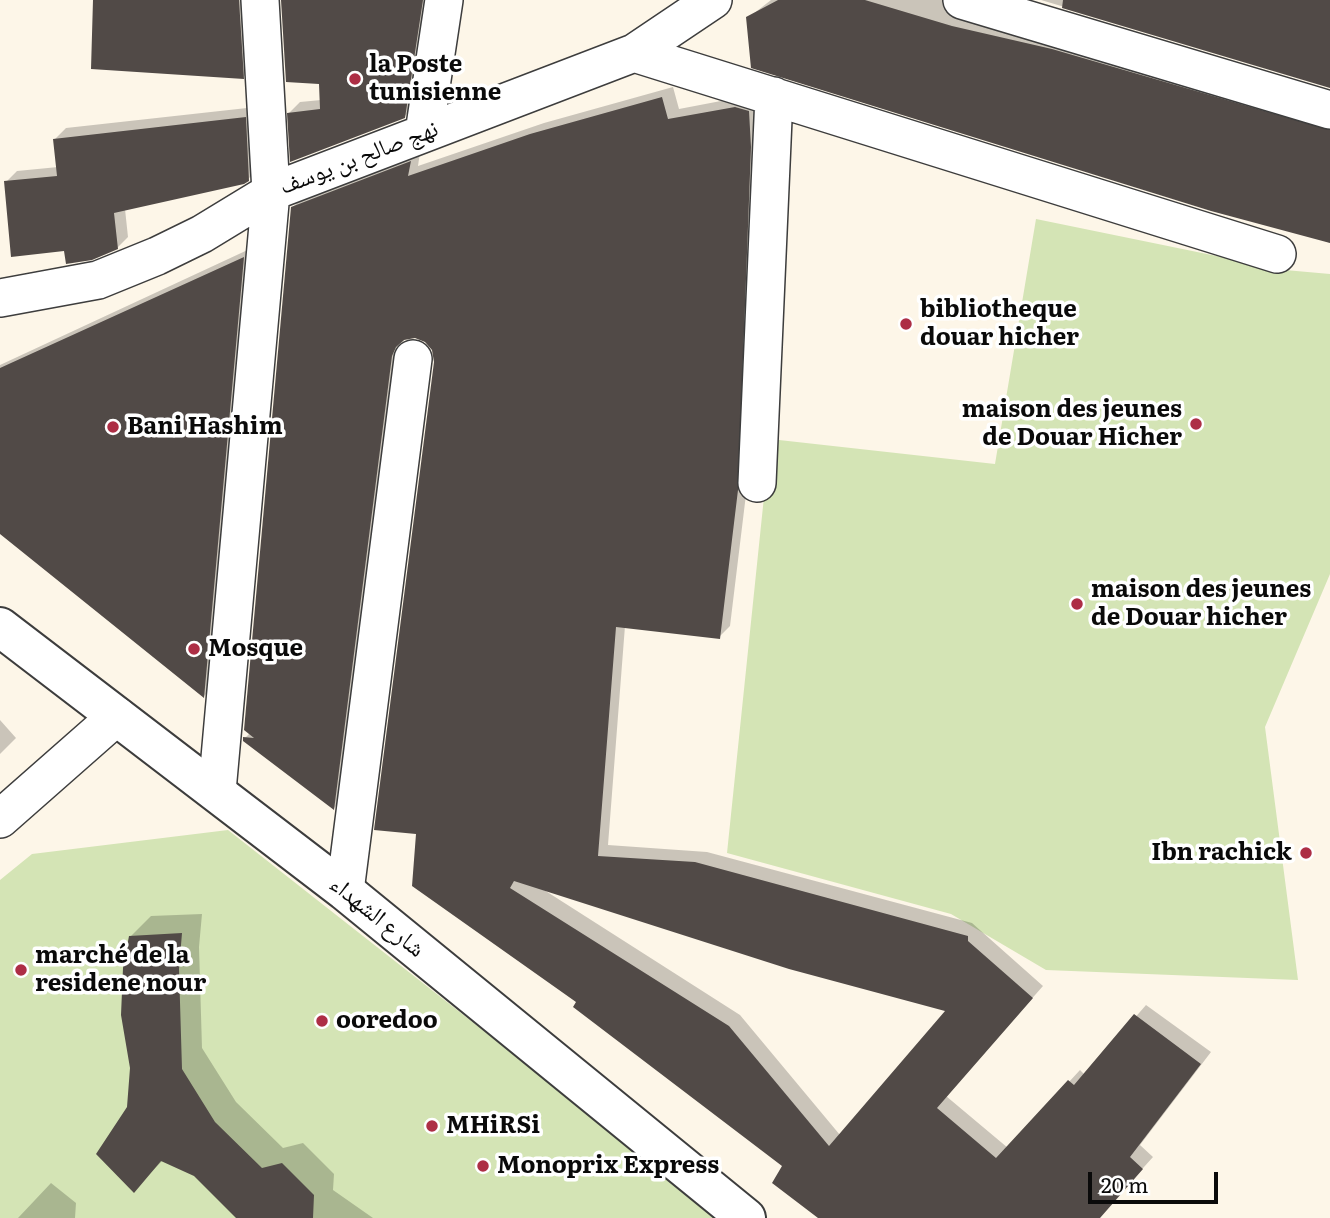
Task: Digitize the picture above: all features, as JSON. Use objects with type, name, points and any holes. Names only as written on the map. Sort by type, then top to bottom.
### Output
[{"type":"street","points":[[217,791],[271,192],[260,0]]},
{"type":"street","points":[[424,133],[444,0]]},
{"type":"street","name":"نهج صالح بن يوسف","points":[[0,298],[36,293],[110,275],[202,234],[271,192],[634,53],[713,0]]},
{"type":"street","points":[[962,0],[1030,8],[1330,110]]},
{"type":"street","points":[[634,53],[1277,254]]},
{"type":"street","points":[[757,483],[774,96]]},
{"type":"street","points":[[345,891],[413,359]]},
{"type":"street","name":"شارع الشهداء","points":[[0,627],[345,891],[746,1218]]},
{"type":"street","points":[[0,819],[117,716]]},
{"type":"green space","name":"maison des jeunes de Douar Hicher","points":[[1036,219],[1285,270],[1330,274],[1330,574],[1265,727],[1298,980],[1046,970],[951,914],[727,853],[770,439],[995,464]]},
{"type":"green space","points":[[228,830],[722,1218],[0,1218],[0,880],[32,854]]},
{"type":"building","points":[[93,0],[239,0],[244,79],[91,69]]},
{"type":"building","name":"la Poste tunisienne","points":[[281,0],[423,0],[405,118],[290,162],[287,113],[320,109],[319,84],[286,82]]},
{"type":"building","points":[[778,0],[865,0],[952,26],[1052,49],[1330,130],[1330,243],[1211,211],[751,68],[746,17]]},
{"type":"building","points":[[1063,0],[1330,0],[1330,88],[1062,8]]},
{"type":"building","points":[[662,97],[668,119],[735,107],[749,111],[751,147],[738,490],[720,639],[616,627],[598,856],[695,862],[968,936],[968,941],[1033,998],[937,1108],[996,1158],[1068,1080],[1074,1085],[1134,1014],[1201,1064],[1130,1157],[1143,1169],[1100,1218],[818,1218],[772,1183],[782,1166],[573,1007],[576,1002],[412,886],[416,834],[374,830],[434,362],[432,350],[425,342],[415,338],[404,340],[396,347],[392,356],[334,810],[243,741],[243,737],[254,738],[244,730],[291,207],[411,161],[408,176],[530,134]],"holes":[[[514,881],[789,969],[945,1011],[829,1146],[729,1026],[510,888]]]},
{"type":"building","points":[[246,117],[249,181],[244,184],[114,213],[118,249],[92,260],[66,264],[64,251],[11,257],[4,181],[57,176],[53,139]]},
{"type":"building","name":"Bani Hashim","points":[[244,257],[204,698],[0,534],[0,368]]},
{"type":"building","points":[[182,933],[179,969],[182,1069],[215,1122],[262,1168],[282,1163],[314,1195],[313,1218],[236,1218],[194,1176],[161,1161],[134,1193],[96,1154],[127,1107],[130,1068],[121,1015],[123,968],[129,936]]},
{"type":"place","name":"la Poste tunisienne","points":[[355,79]]},
{"type":"place","name":"bibliotheque douar hicher","points":[[906,324]]},
{"type":"place","name":"maison des jeunes de Douar Hicher","points":[[1196,424]]},
{"type":"place","name":"Bani Hashim","points":[[113,427]]},
{"type":"place","name":"maison des jeunes de Douar hicher","points":[[1077,604]]},
{"type":"place","name":"Mosque","points":[[194,649]]},
{"type":"place","name":"Ibn rachick","points":[[1306,853]]},
{"type":"place","name":"marché de la residene nour","points":[[21,970]]},
{"type":"place","name":"ooredoo","points":[[322,1021]]},
{"type":"place","name":"MHiRSi","points":[[432,1126]]},
{"type":"place","name":"Monoprix Express","points":[[483,1166]]}]
